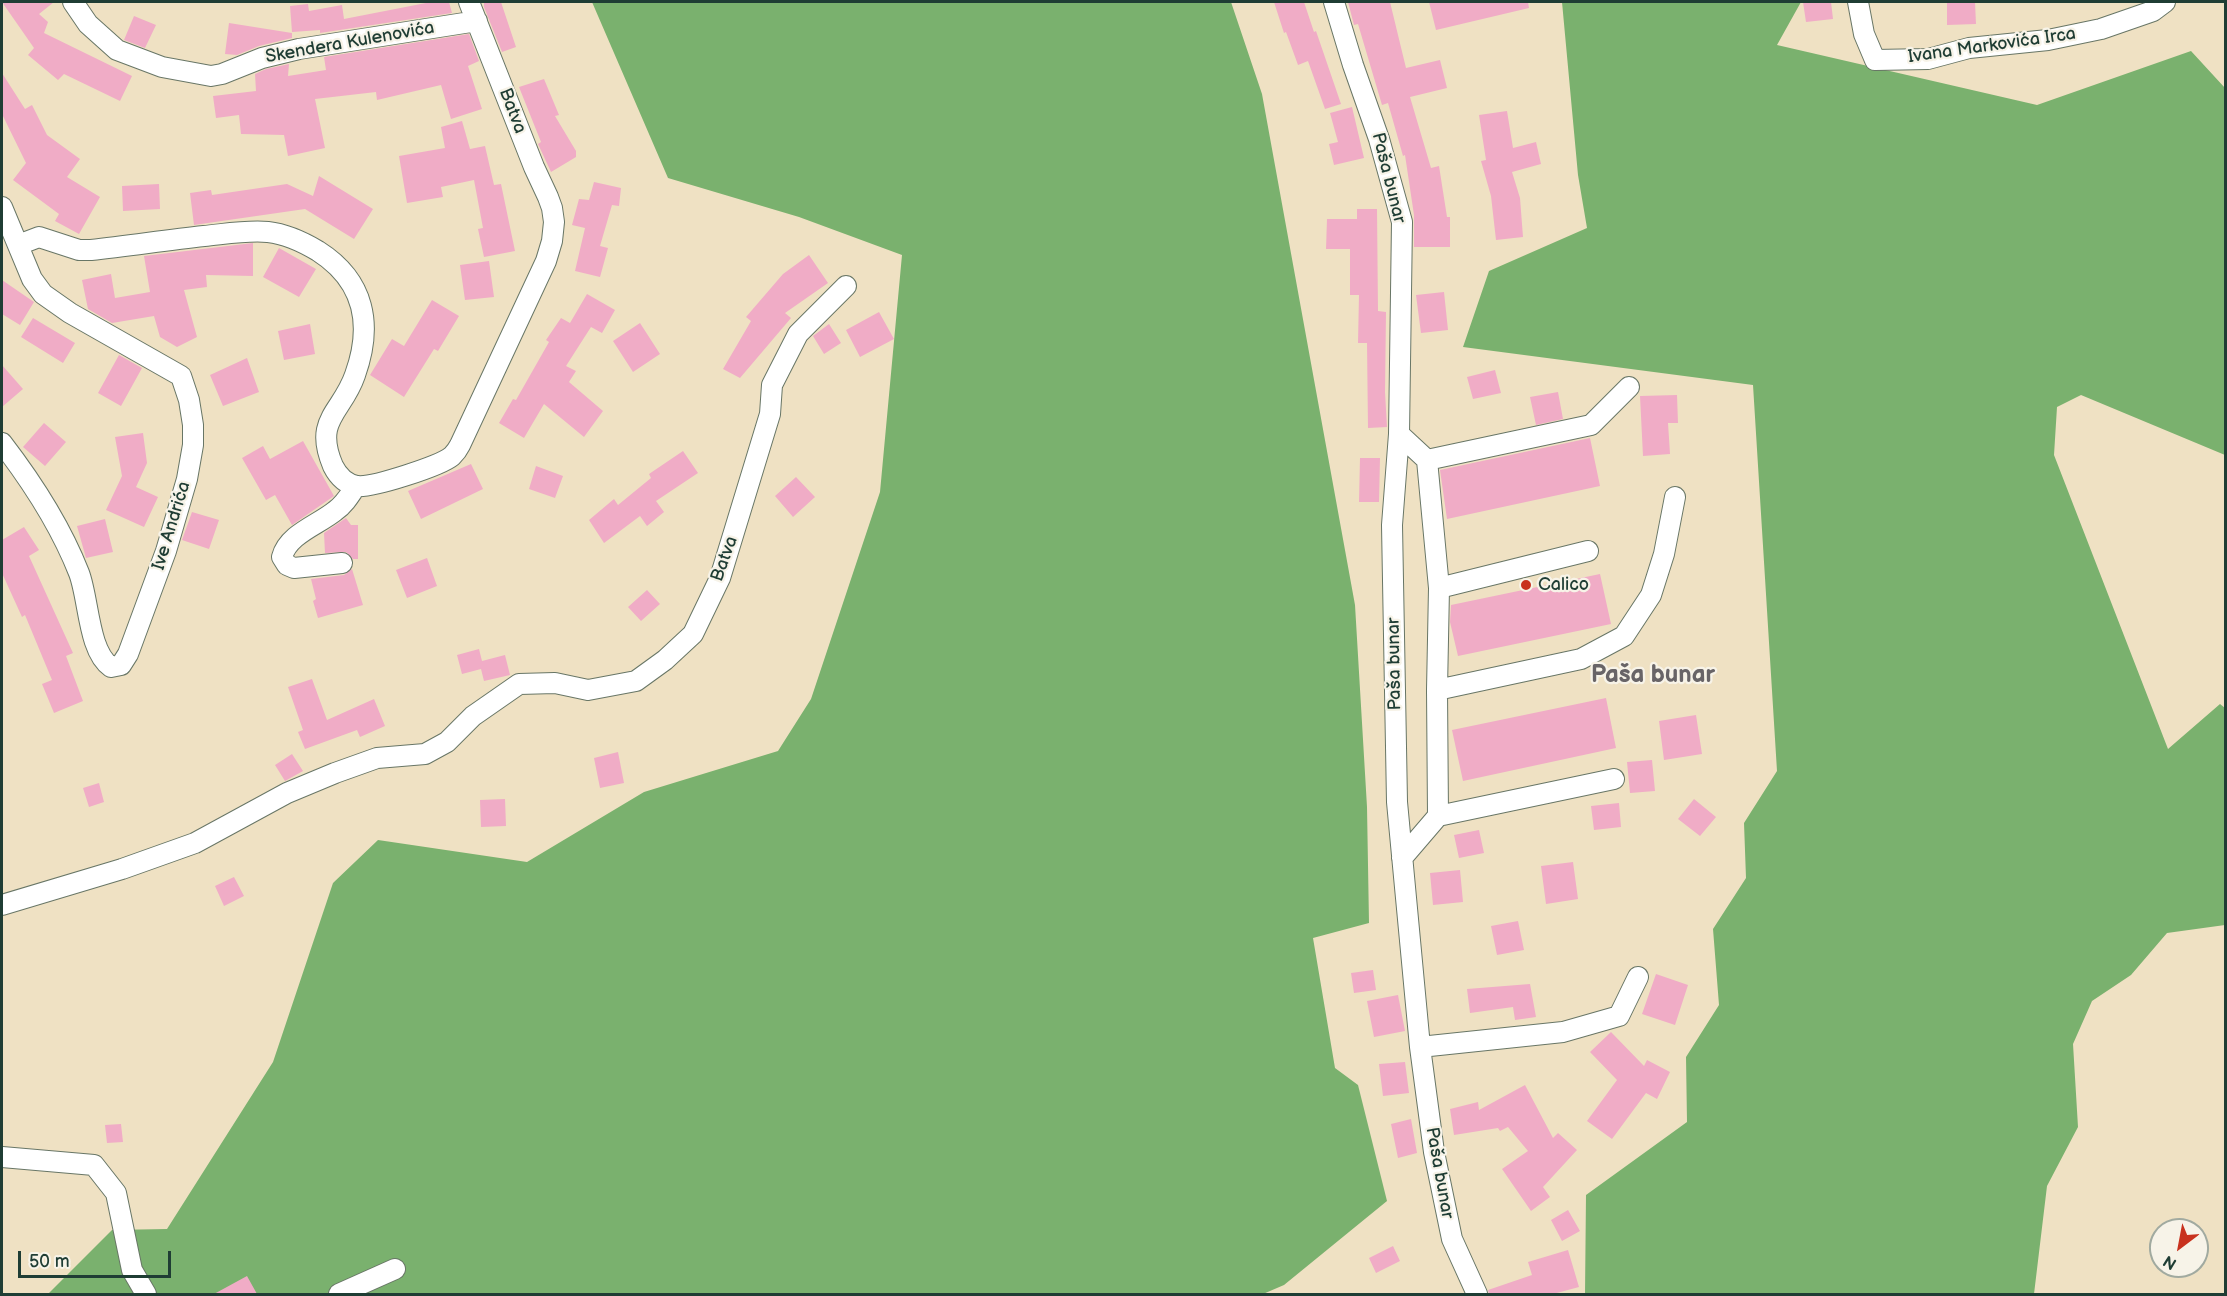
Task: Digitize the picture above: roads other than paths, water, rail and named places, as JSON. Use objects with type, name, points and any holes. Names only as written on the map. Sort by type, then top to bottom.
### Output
[{"type":"street","name":"Skendera Kulenovića","points":[[73,2],[88,24],[117,50],[162,67],[211,76],[262,58],[299,49],[477,21]]},
{"type":"street","name":"Batva","points":[[356,486],[368,486],[410,474],[446,460],[457,450],[550,251],[553,232],[552,208],[469,2]]},
{"type":"street","name":"Paša bunar","points":[[1334,2],[1379,138],[1402,222],[1399,434],[1392,525],[1397,802],[1420,1047],[1434,1152],[1452,1239],[1477,1294]]},
{"type":"street","name":"Ivana Markovića Irca","points":[[1858,2],[1864,34],[1875,60],[1928,59],[1969,48],[2048,40],[2090,32],[2153,11],[2165,2]]},
{"type":"street","name":"Ive Andrića","points":[[2,207],[32,279],[44,294],[70,313],[181,376],[189,400],[194,425],[187,479],[163,561],[126,660],[121,665],[111,667],[104,662],[96,644],[79,574],[39,494],[2,443]]},
{"type":"street","points":[[18,245],[39,237],[79,249],[91,250],[228,233],[261,232],[294,239],[338,265],[357,291],[364,319],[364,336],[355,376],[349,390],[329,419],[326,431],[333,466],[345,481],[356,486],[335,512],[288,544],[282,557],[287,566],[294,568],[342,563]]},
{"type":"street","name":"Batva","points":[[2,905],[122,869],[195,843],[287,794],[334,773],[377,758],[425,754],[447,742],[473,716],[519,684],[555,683],[588,690],[636,681],[665,660],[693,634],[720,578],[770,414],[772,386],[798,334],[846,286]]},
{"type":"street","points":[[1427,460],[1591,424],[1629,387]]},
{"type":"street","points":[[1399,434],[1427,460],[1439,588],[1438,816]]},
{"type":"street","points":[[1437,690],[1581,659],[1624,636],[1651,595],[1664,554],[1675,497]]},
{"type":"street","points":[[1439,588],[1588,551]]},
{"type":"street","points":[[1402,858],[1438,816],[1614,779]]},
{"type":"street","points":[[1420,1047],[1563,1032],[1619,1016],[1638,977]]},
{"type":"street","points":[[2,1157],[94,1165],[116,1193],[132,1270],[146,1294]]},
{"type":"street","points":[[339,1294],[396,1269]]},
{"type":"place","name":"Calico","points":[[1526,585]]},
{"type":"district","name":"Paša bunar","points":[[1653,676]]}]
